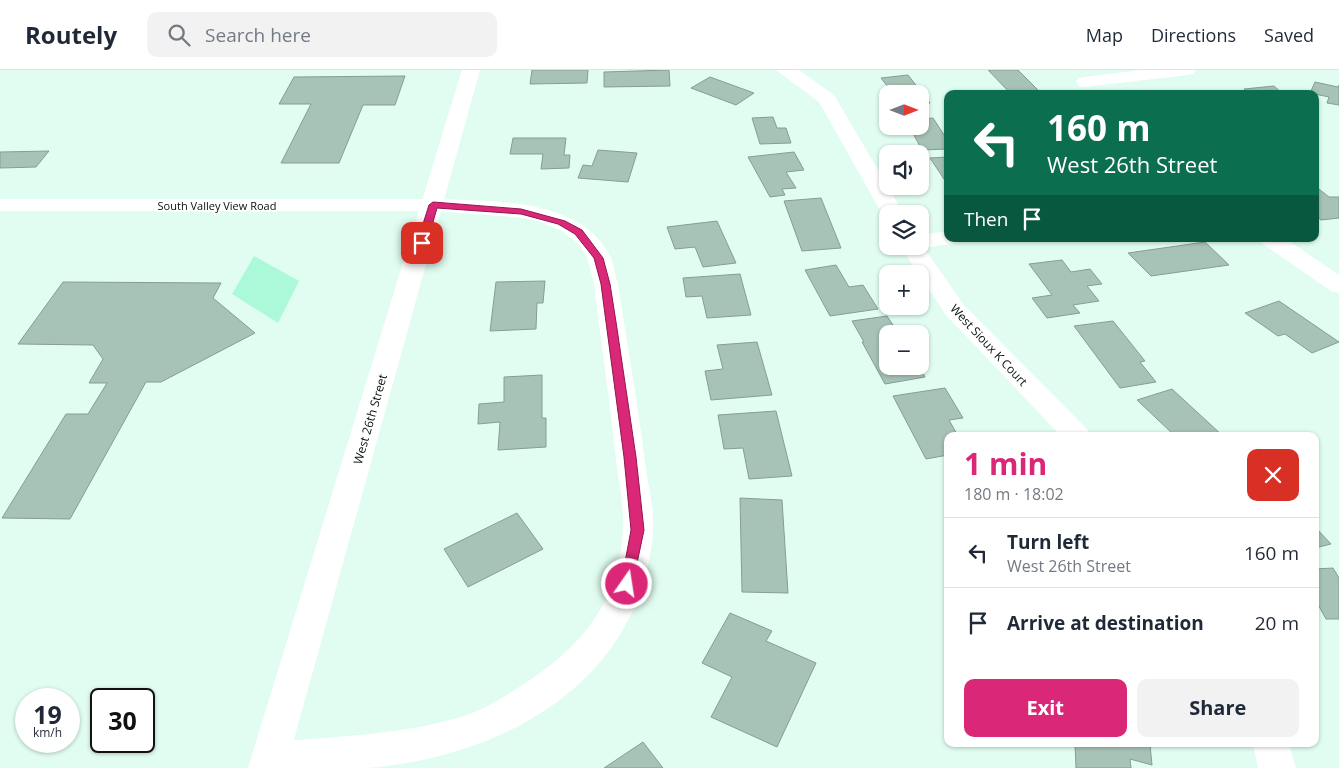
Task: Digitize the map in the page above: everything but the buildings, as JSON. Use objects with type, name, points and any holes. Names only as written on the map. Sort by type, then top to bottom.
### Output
[{"type":"street","name":"West 26th Street","points":[[269,764],[471,70]]},
{"type":"street","points":[[785,70],[799,77],[827,99],[887,205]]},
{"type":"street","points":[[1070,70],[1092,88],[1187,70]]},
{"type":"street","name":"South Valley View Road","points":[[0,205],[433,205],[513,211],[538,215],[562,222],[579,232],[599,258],[606,284],[638,530],[632,567],[623,600],[604,637],[579,666],[547,690],[510,712],[455,736],[390,748],[269,764]]},
{"type":"street","points":[[929,241],[944,239]]},
{"type":"street","points":[[1274,242],[1339,286]]},
{"type":"street","name":"West Sioux K Court","points":[[917,255],[955,310],[1073,432]]},
{"type":"street","points":[[1272,747],[1277,768]]},
{"type":"green space","points":[[254,256],[299,281],[278,323],[232,294]]},
{"type":"route","points":[[422,243],[433,205],[521,211],[562,222],[579,232],[599,258],[606,284],[638,530],[632,567],[627,584]]}]
